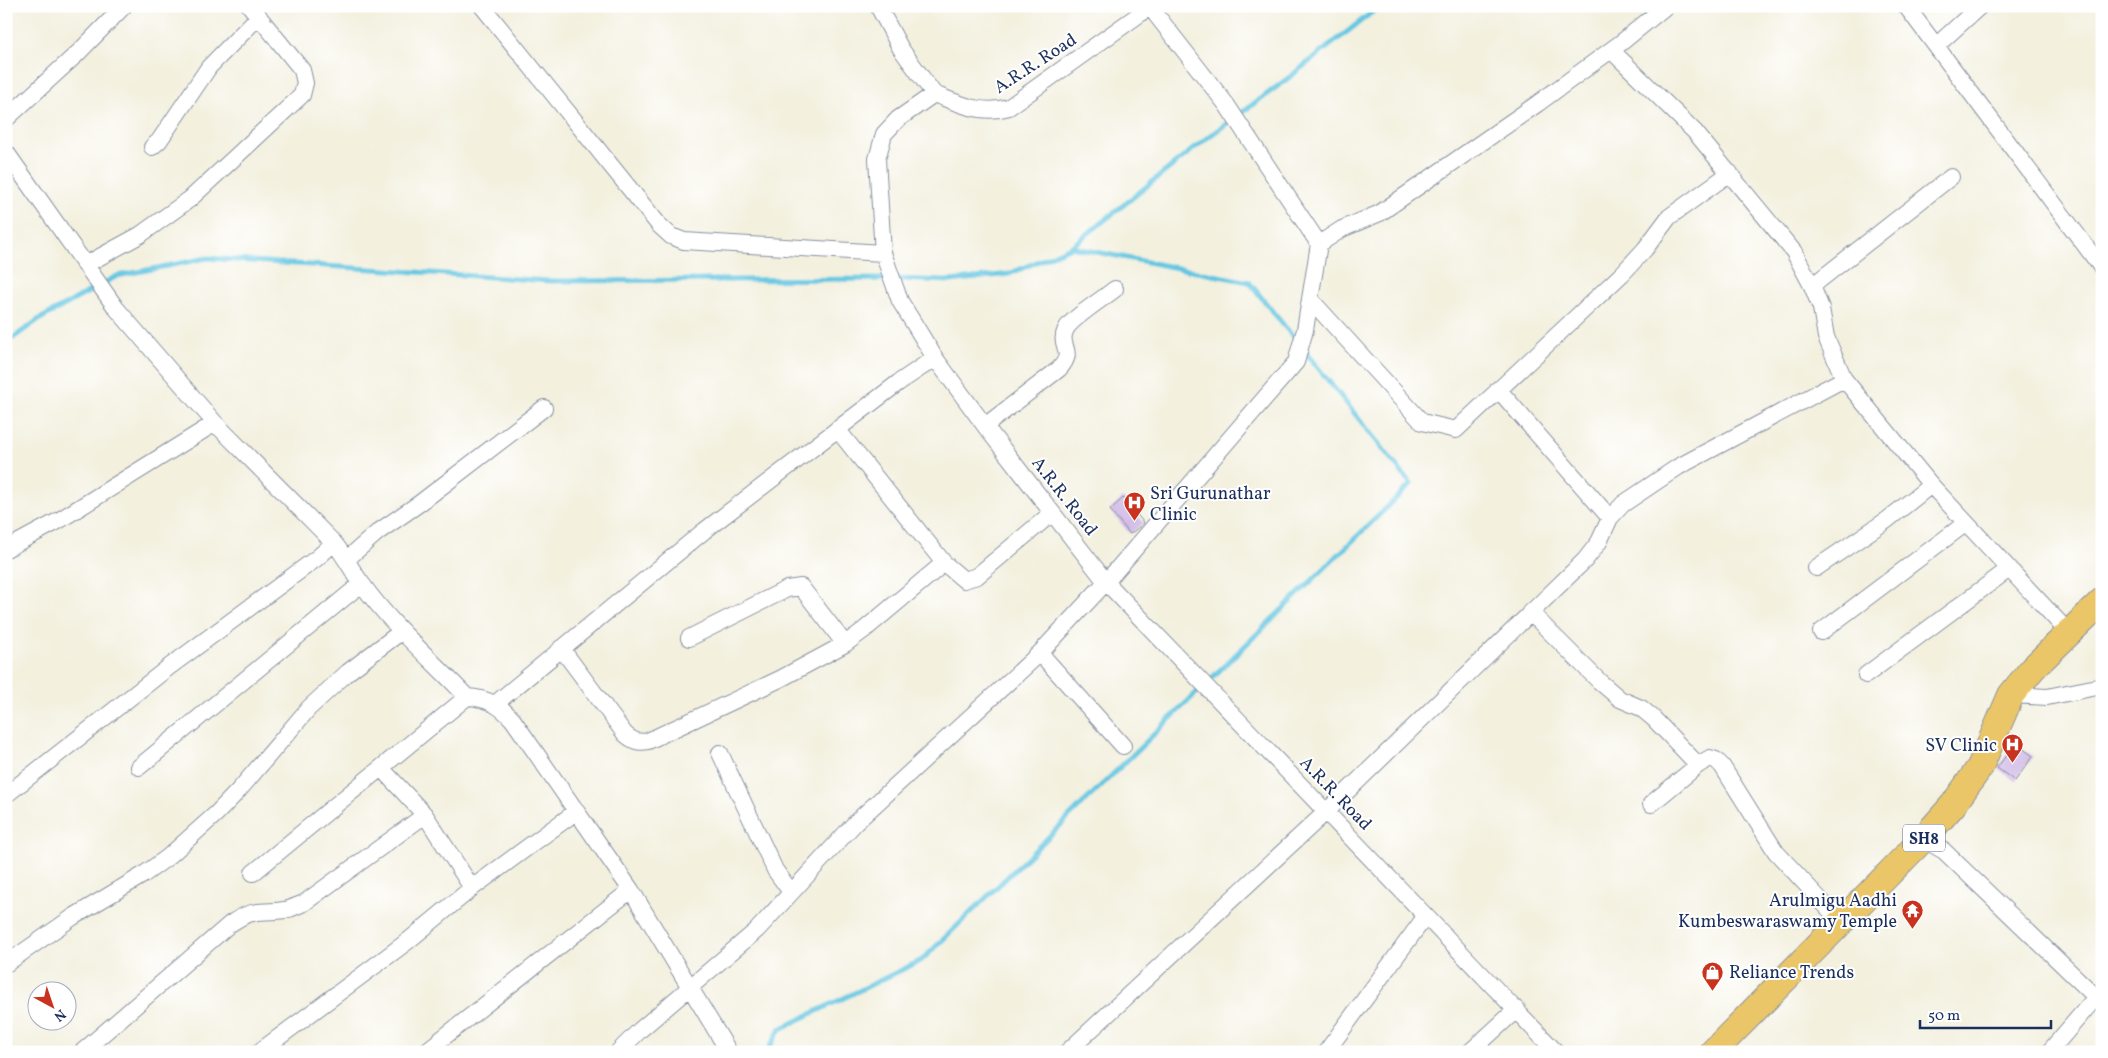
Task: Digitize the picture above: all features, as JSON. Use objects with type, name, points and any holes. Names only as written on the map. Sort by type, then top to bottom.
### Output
[{"type":"main road","name":"SH8","points":[[1713,1052],[1923,839],[1953,805],[1980,767],[2011,695],[2033,668],[2102,601]]},
{"type":"street","points":[[6,120],[79,52],[124,6]]},
{"type":"street","points":[[482,6],[659,225],[671,236],[684,241],[885,259]]},
{"type":"street","points":[[878,6],[901,49],[934,94]]},
{"type":"street","points":[[1319,244],[1342,229],[1380,213],[1611,50],[1666,6]]},
{"type":"street","points":[[1906,6],[2102,268]]},
{"type":"street","points":[[1936,46],[1980,6]]},
{"type":"street","points":[[618,1052],[690,986],[757,930],[856,822],[1040,653],[1106,582],[1296,362],[1305,330],[1319,244],[1226,104],[1151,7]]},
{"type":"street","name":"A.R.R. Road","points":[[1151,7],[1009,107],[996,111],[979,110],[934,94],[898,119],[884,134],[877,159],[885,259],[900,301],[935,358],[985,426],[1106,582],[1217,700],[1327,811],[1425,916],[1517,1009],[1556,1052]]},
{"type":"street","points":[[89,270],[190,198],[302,95],[305,83],[302,70],[254,11],[209,67],[159,141],[152,147]]},
{"type":"street","points":[[1611,50],[1695,132],[1794,252],[1821,308],[1826,337],[1844,379],[1930,485],[2069,633]]},
{"type":"street","points":[[6,152],[116,308],[215,423],[334,543],[347,559],[362,584],[402,631],[467,696],[481,697],[496,704],[513,720],[631,890],[729,1052]]},
{"type":"street","points":[[1310,299],[1422,422],[1456,430],[1622,274],[1645,249],[1669,217],[1730,174]]},
{"type":"street","points":[[1812,286],[1951,177]]},
{"type":"street","points":[[985,426],[1066,361],[1068,354],[1064,343],[1066,330],[1072,322],[1115,289]]},
{"type":"street","points":[[496,704],[704,531],[898,383],[935,358]]},
{"type":"street","points":[[1067,1052],[1327,811],[1585,560],[1599,542],[1610,518],[1623,504],[1678,467],[1844,379]]},
{"type":"street","points":[[1498,389],[1610,518]]},
{"type":"street","points":[[347,559],[378,532],[420,503],[544,408]]},
{"type":"street","points":[[6,549],[74,511],[215,423]]},
{"type":"street","points":[[837,429],[944,563],[964,580],[977,576],[1052,512]]},
{"type":"street","points":[[1816,568],[1887,520],[1930,485]]},
{"type":"street","points":[[1821,632],[1966,522]]},
{"type":"street","points":[[6,795],[169,667],[317,558],[334,543]]},
{"type":"street","points":[[561,648],[626,734],[633,741],[640,743],[648,741],[780,679],[845,644],[944,563]]},
{"type":"street","points":[[1866,676],[2009,569]]},
{"type":"street","points":[[139,767],[362,584]]},
{"type":"street","points":[[689,638],[787,589],[801,587],[845,644]]},
{"type":"street","points":[[1530,612],[1599,681],[1620,699],[1641,708],[1698,765]]},
{"type":"street","points":[[6,964],[73,917],[143,875],[168,857],[216,814],[239,790],[309,708],[348,672],[402,631]]},
{"type":"street","points":[[1040,653],[1123,746]]},
{"type":"street","points":[[2011,695],[2047,697],[2102,686]]},
{"type":"street","points":[[253,873],[467,696]]},
{"type":"street","points":[[720,752],[775,870],[792,892]]},
{"type":"street","points":[[1651,804],[1698,765],[1710,758],[1716,760],[1722,766],[1776,852],[1841,922]]},
{"type":"street","points":[[381,768],[424,815],[472,888]]},
{"type":"street","points":[[259,1052],[408,941],[472,888],[577,811]]},
{"type":"street","points":[[82,1052],[230,924],[245,914],[262,910],[286,910],[304,903],[424,815]]},
{"type":"street","points":[[1923,839],[1944,851],[2100,997],[2049,1052]]},
{"type":"street","points":[[425,1052],[631,890]]},
{"type":"street","points":[[1326,1052],[1425,916]]},
{"type":"street","points":[[1470,1052],[1517,1009]]},
{"type":"building","points":[[1123,498],[1144,523],[1130,534],[1110,510]]},
{"type":"building","points":[[2015,743],[2033,756],[2015,781],[1997,768]]},
{"type":"waterway","points":[[6,343],[38,320],[117,276],[207,258],[549,281],[895,279],[950,281],[1009,274],[1071,247],[1207,138],[1282,83],[1380,6]]},
{"type":"waterway","points":[[1071,247],[1249,282],[1298,343]]},
{"type":"waterway","points":[[767,1052],[780,1029],[922,960],[1411,484],[1303,349]]},
{"type":"place","name":"Sri Gurunathar Clinic","points":[[1134,522]]},
{"type":"place","name":"SV Clinic","points":[[2013,764]]},
{"type":"place","name":"Arulmigu Aadhi Kumbeswaraswamy Temple","points":[[1913,929]]},
{"type":"place","name":"Reliance Trends","points":[[1713,991]]}]
